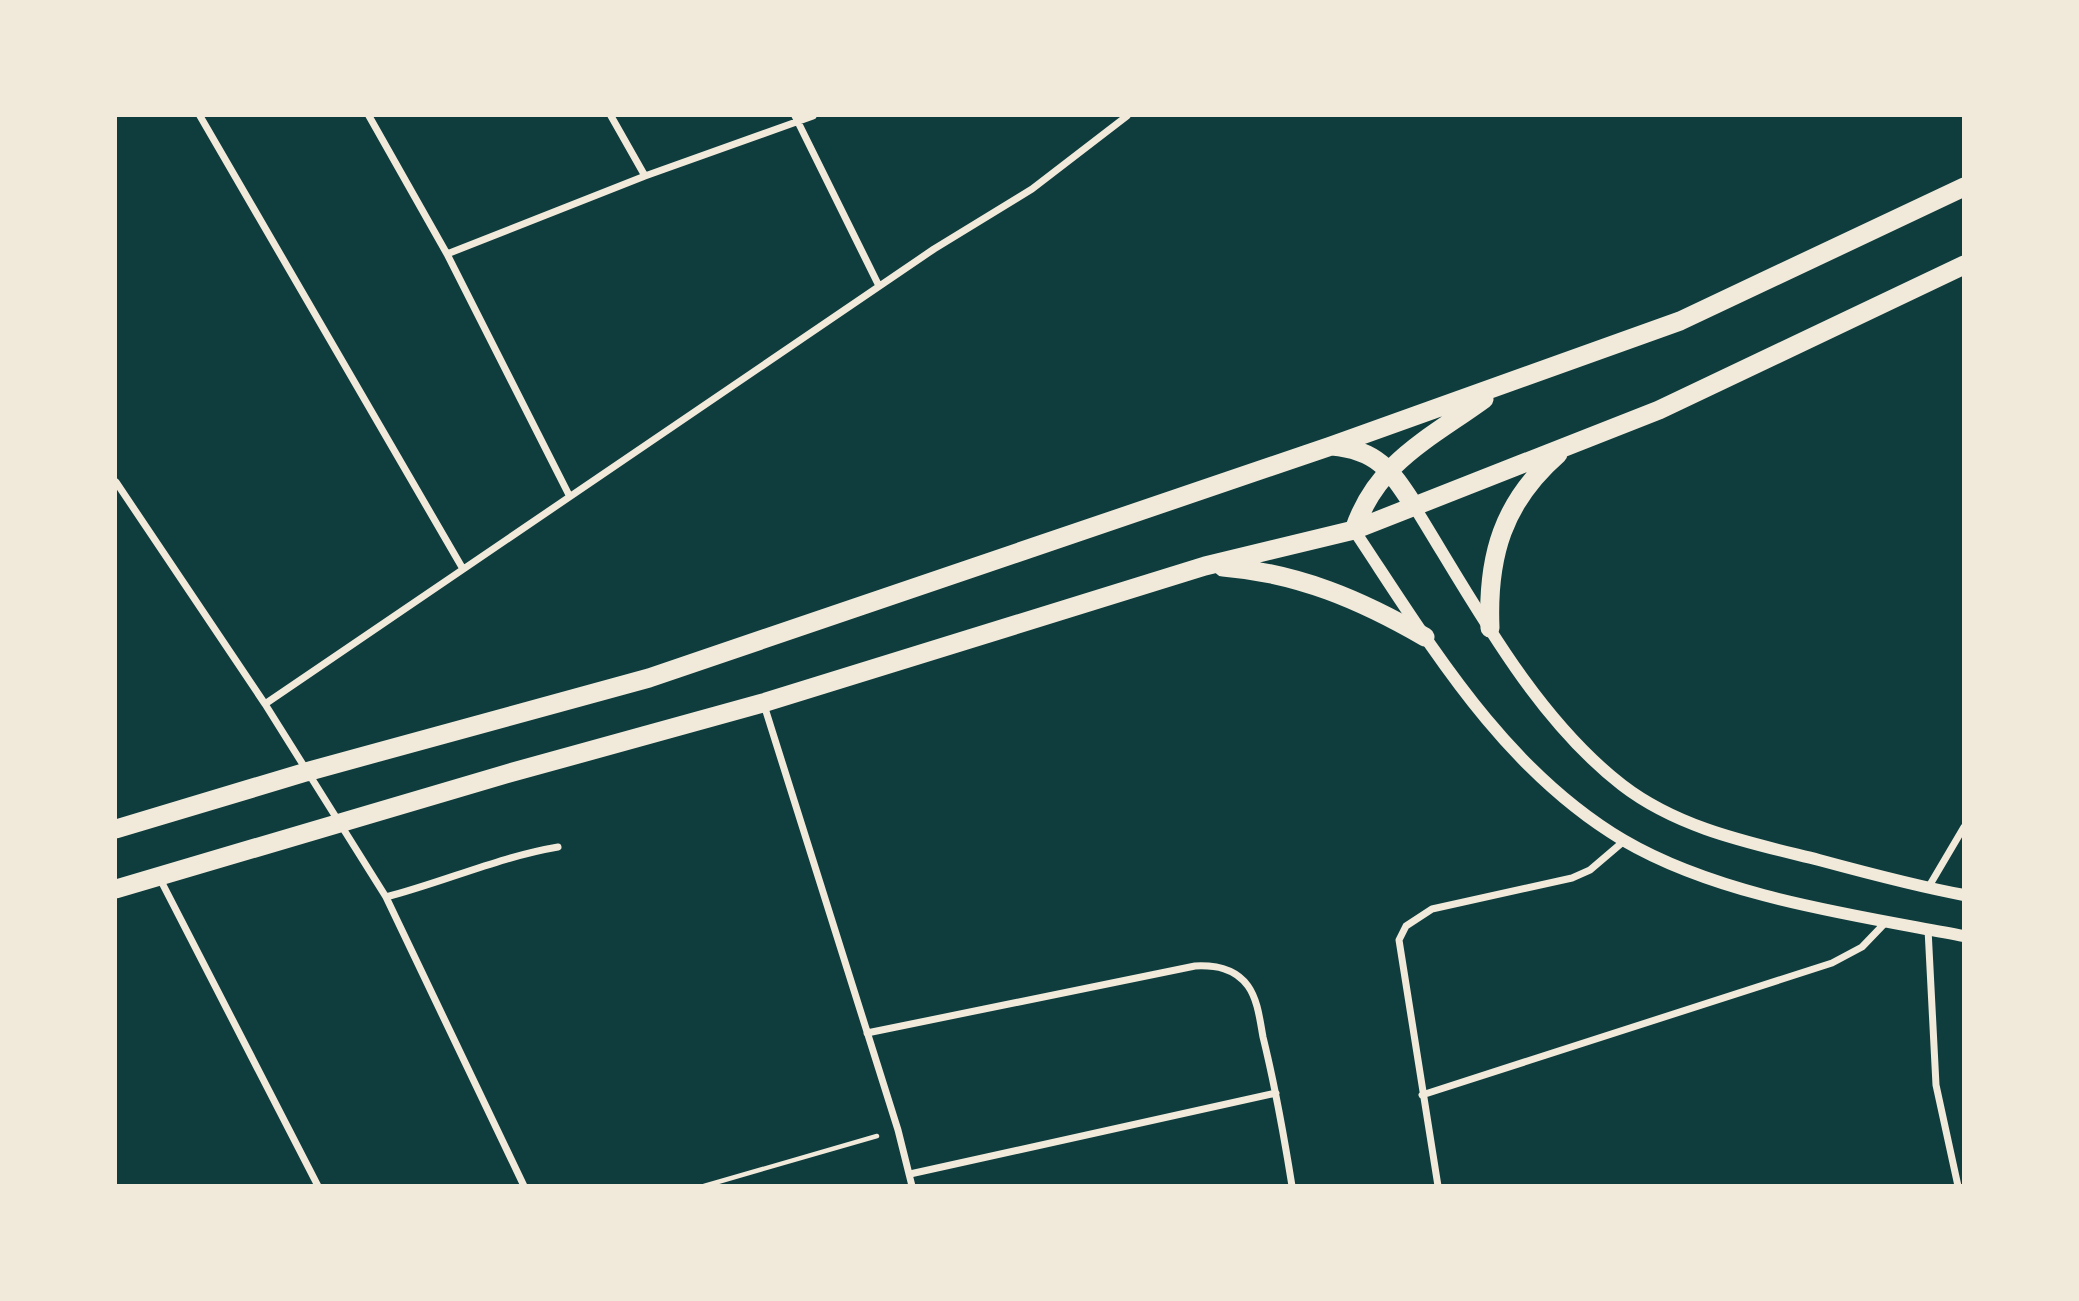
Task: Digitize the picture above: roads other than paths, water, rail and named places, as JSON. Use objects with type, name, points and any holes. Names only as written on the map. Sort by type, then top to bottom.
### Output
[{"type":"highway","points":[[116,829],[306,772],[649,678],[1331,446],[1680,321],[1964,187]]},
{"type":"highway","points":[[116,889],[763,703],[1205,566],[1354,530],[1659,410],[1964,265]]},
{"type":"highway","points":[[1354,530],[1367,497],[1389,468],[1502,386]]},
{"type":"highway","points":[[1331,446],[1362,452],[1389,468],[1414,506]]},
{"type":"highway","points":[[1490,628],[1489,593],[1493,559],[1503,527],[1520,496],[1541,469],[1567,446]]},
{"type":"highway","points":[[1205,566],[1282,575],[1320,585],[1356,599],[1425,637]]},
{"type":"street","points":[[200,116],[463,569]]},
{"type":"street","points":[[369,116],[447,254],[569,495]]},
{"type":"street","points":[[611,116],[645,176]]},
{"type":"street","points":[[447,254],[797,118],[813,116]]},
{"type":"street","points":[[265,704],[879,286],[1032,189],[1119,125],[1127,116]]},
{"type":"street","points":[[797,118],[879,286]]},
{"type":"street","points":[[116,482],[265,704],[386,897],[524,1185]]},
{"type":"street","points":[[1414,506],[1490,628],[1555,719],[1587,756],[1624,787],[1665,812],[1709,831],[1964,895]]},
{"type":"street","points":[[1354,530],[1458,684],[1533,769],[1576,808],[1624,841],[1674,863],[1778,899],[1964,936]]},
{"type":"street","points":[[763,703],[898,1130],[912,1185]]},
{"type":"street","points":[[1928,888],[1964,827]]},
{"type":"street","points":[[1438,1185],[1399,940],[1406,926],[1432,909],[1572,878],[1590,870],[1624,841]]},
{"type":"street","points":[[386,897],[450,880],[528,852],[558,847]]},
{"type":"street","points":[[158,876],[318,1185]]},
{"type":"street","points":[[1422,1095],[1832,963],[1862,947],[1886,922]]},
{"type":"street","points":[[1928,929],[1936,1085],[1958,1185]]},
{"type":"street","points":[[867,1032],[1195,966],[1215,965],[1240,979],[1256,1003],[1276,1093],[1292,1185]]},
{"type":"street","points":[[910,1174],[1276,1093]]}]
